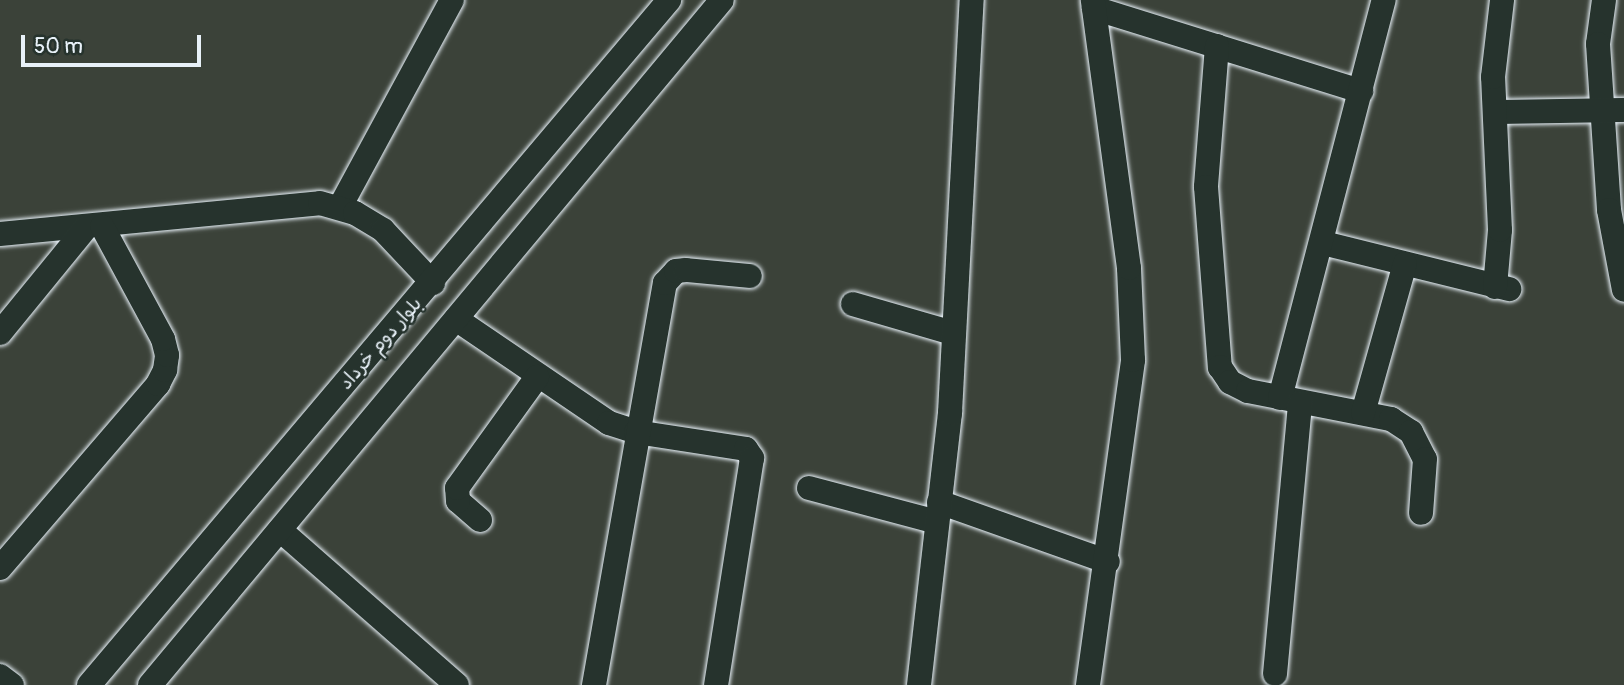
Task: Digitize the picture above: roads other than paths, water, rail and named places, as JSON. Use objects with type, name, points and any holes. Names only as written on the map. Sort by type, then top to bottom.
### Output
[{"type":"street","points":[[340,207],[452,0]]},
{"type":"street","name":"بلوار دوم خرداد","points":[[89,685],[433,283],[650,10],[669,0]]},
{"type":"street","points":[[150,685],[722,0]]},
{"type":"street","points":[[919,685],[938,512],[953,332],[972,0]]},
{"type":"street","points":[[1275,674],[1290,401],[1322,243],[1384,0]]},
{"type":"street","points":[[1322,243],[1503,288],[1495,39],[1502,0]]},
{"type":"street","points":[[1604,0],[1598,44],[1613,109],[1609,210],[1624,290]]},
{"type":"street","points":[[1088,685],[1108,562],[1133,360],[1129,268],[1093,4],[1361,91]]},
{"type":"street","points":[[1217,46],[1206,187],[1216,349],[1230,382],[1290,401],[1391,419],[1422,446],[1425,459],[1421,513]]},
{"type":"street","points":[[1496,112],[1613,109]]},
{"type":"street","points":[[0,234],[320,203],[340,207],[383,230],[433,283]]},
{"type":"street","points":[[0,333],[94,227]]},
{"type":"street","points":[[0,568],[158,384],[165,370],[167,355],[163,339],[94,227]]},
{"type":"street","points":[[1363,413],[1405,264]]},
{"type":"street","points":[[594,685],[664,283],[676,271],[686,270],[750,276]]},
{"type":"street","points":[[853,304],[953,332]]},
{"type":"street","points":[[456,319],[537,377],[598,416],[636,432],[746,449],[752,458],[753,472],[716,685]]},
{"type":"street","points":[[480,520],[458,501],[457,488],[537,377]]},
{"type":"street","points":[[808,488],[938,512],[1108,562]]},
{"type":"street","points":[[280,530],[457,685]]},
{"type":"street","points":[[0,676],[12,685]]}]
